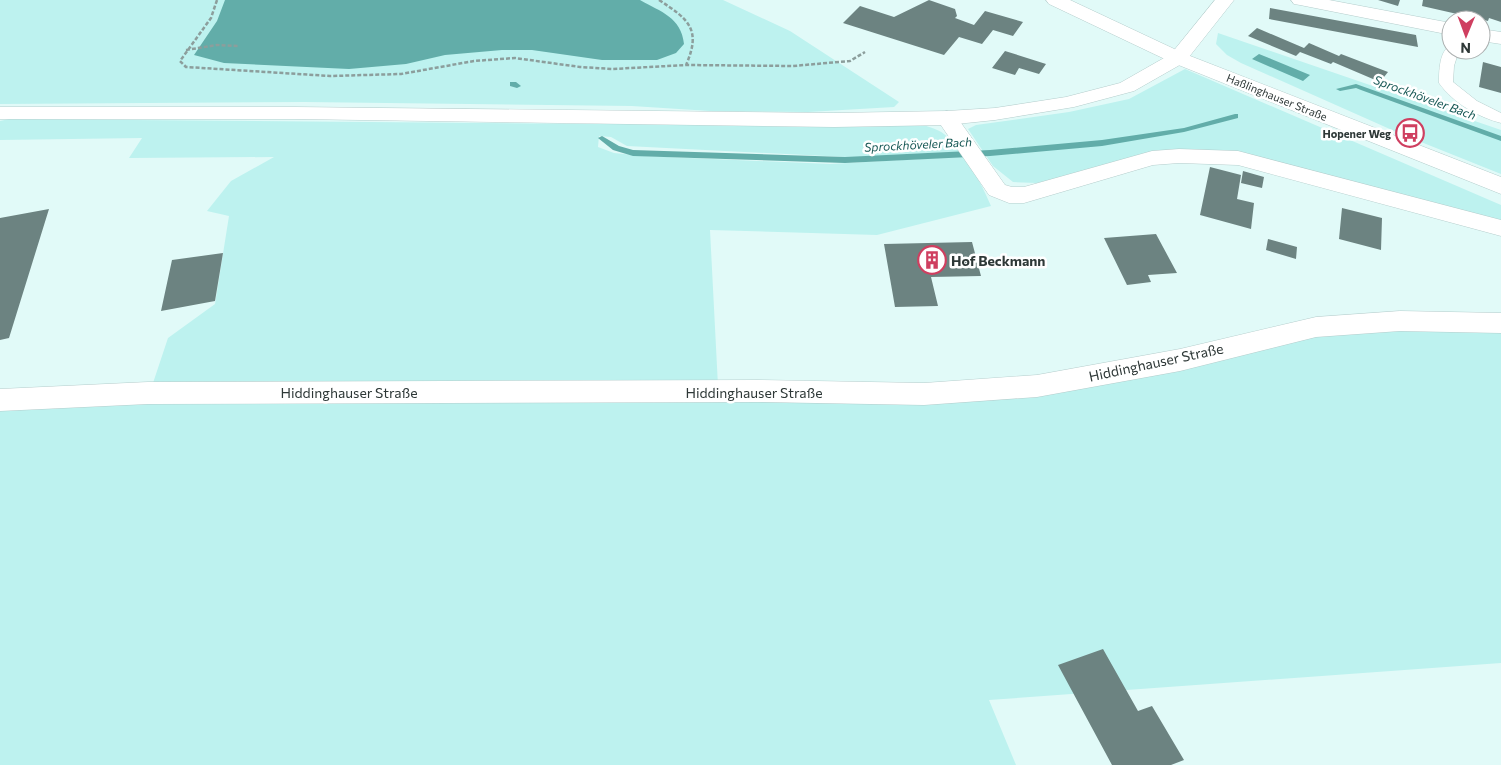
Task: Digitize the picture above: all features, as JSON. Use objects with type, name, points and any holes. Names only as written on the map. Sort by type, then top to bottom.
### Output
[{"type":"street","name":"Haßlinghauser Straße","points":[[1055,0],[1178,58],[1501,186]]},
{"type":"street","points":[[0,112],[834,120],[946,118],[996,114],[1075,101],[1127,87],[1178,58],[1225,0]]},
{"type":"street","points":[[1300,0],[1441,27]]},
{"type":"street","points":[[946,118],[997,190],[1009,195],[1024,194],[1152,158],[1179,156],[1238,158],[1501,228]]},
{"type":"street","name":"Hiddinghauser Straße","points":[[0,400],[158,393],[758,391],[924,394],[1036,386],[1180,360],[1316,327],[1400,321],[1501,323]]},
{"type":"lane","points":[[1449,60],[1446,83],[1461,99],[1477,109],[1501,118]]},
{"type":"path","points":[[217,0],[210,18],[185,50],[180,60],[186,67],[330,76],[401,74],[474,61],[515,58],[580,67],[613,69],[686,64],[792,66],[850,61],[865,52]]},
{"type":"path","points":[[660,0],[686,20],[692,32],[694,43],[686,64]]},
{"type":"path","points":[[185,50],[216,45],[238,46]]},
{"type":"shaded area","points":[[0,0],[723,0],[790,31],[899,102],[894,107],[808,112],[710,111],[632,106],[305,102],[0,104]]},
{"type":"shaded area","points":[[225,0],[640,0],[669,16],[674,21],[679,27],[684,44],[676,53],[657,60],[602,60],[532,50],[502,50],[445,55],[406,64],[349,69],[224,63],[194,55],[217,21]]},
{"type":"shaded area","points":[[1218,33],[1501,130],[1501,174],[1401,134],[1241,63],[1227,55],[1216,44]]},
{"type":"shaded area","points":[[1259,54],[1310,75],[1303,81],[1252,59]]},
{"type":"shaded area","points":[[1185,69],[1501,205],[1501,224],[1287,166],[1151,155],[1037,183],[1013,182],[993,166],[968,129],[976,125],[1069,112],[1129,99]]},
{"type":"shaded area","points":[[9,119],[592,124],[922,124],[942,132],[958,148],[983,188],[991,206],[877,235],[710,230],[718,386],[152,386],[168,338],[215,304],[229,216],[207,211],[231,181],[274,157],[129,158],[142,138],[0,140],[0,121]],"holes":[[[599,136],[611,137],[627,146],[884,159],[938,158],[830,164],[644,156],[614,153],[598,147]]]},
{"type":"shaded area","points":[[1501,327],[1501,663],[989,700],[1016,765],[0,765],[0,407],[144,399],[924,399],[1319,332]]},
{"type":"building","points":[[929,0],[955,9],[957,16],[955,18],[974,25],[985,11],[1023,22],[1013,36],[993,30],[982,44],[959,37],[944,55],[843,23],[860,6],[894,17]]},
{"type":"building","points":[[1378,0],[1400,0],[1398,6]]},
{"type":"building","points":[[1423,0],[1501,0],[1501,22],[1491,19],[1491,10],[1441,10],[1422,6]]},
{"type":"building","points":[[1270,8],[1416,35],[1418,47],[1269,19]]},
{"type":"building","points":[[1257,28],[1304,48],[1309,43],[1339,56],[1341,54],[1388,72],[1380,82],[1333,62],[1331,64],[1300,52],[1296,56],[1248,36]]},
{"type":"building","points":[[1005,51],[1046,64],[1039,74],[1019,68],[1015,75],[992,68]]},
{"type":"building","points":[[1483,62],[1501,67],[1501,93],[1479,87]]},
{"type":"building","points":[[1210,167],[1241,175],[1237,199],[1254,203],[1251,229],[1200,215]]},
{"type":"building","points":[[1243,171],[1264,177],[1262,188],[1241,183]]},
{"type":"building","points":[[1342,208],[1382,218],[1381,250],[1339,239]]},
{"type":"building","points":[[49,209],[9,338],[0,340],[0,218]]},
{"type":"building","points":[[1156,234],[1177,273],[1148,275],[1151,282],[1127,285],[1104,238]]},
{"type":"building","points":[[1268,239],[1297,247],[1296,259],[1266,250]]},
{"type":"building","name":"Hof Beckmann","points":[[972,242],[981,276],[931,277],[938,306],[895,307],[884,244]]},
{"type":"building","points":[[223,253],[215,301],[161,311],[172,260]]},
{"type":"building","points":[[1103,649],[1138,711],[1152,706],[1184,760],[1171,765],[1112,765],[1058,665]]},
{"type":"waterway","name":"Sprockhöveler Bach","points":[[513,84],[517,86]]},
{"type":"waterway","name":"Sprockhöveler Bach","points":[[1340,89],[1356,86],[1364,88],[1501,139]]},
{"type":"waterway","name":"Sprockhöveler Bach","points":[[602,138],[616,148],[633,153],[845,160],[990,153],[1102,143],[1184,130],[1235,116]]},
{"type":"place","name":"Hopener Weg","points":[[1410,133]]},
{"type":"place","name":"Hof Beckmann","points":[[932,260]]}]
